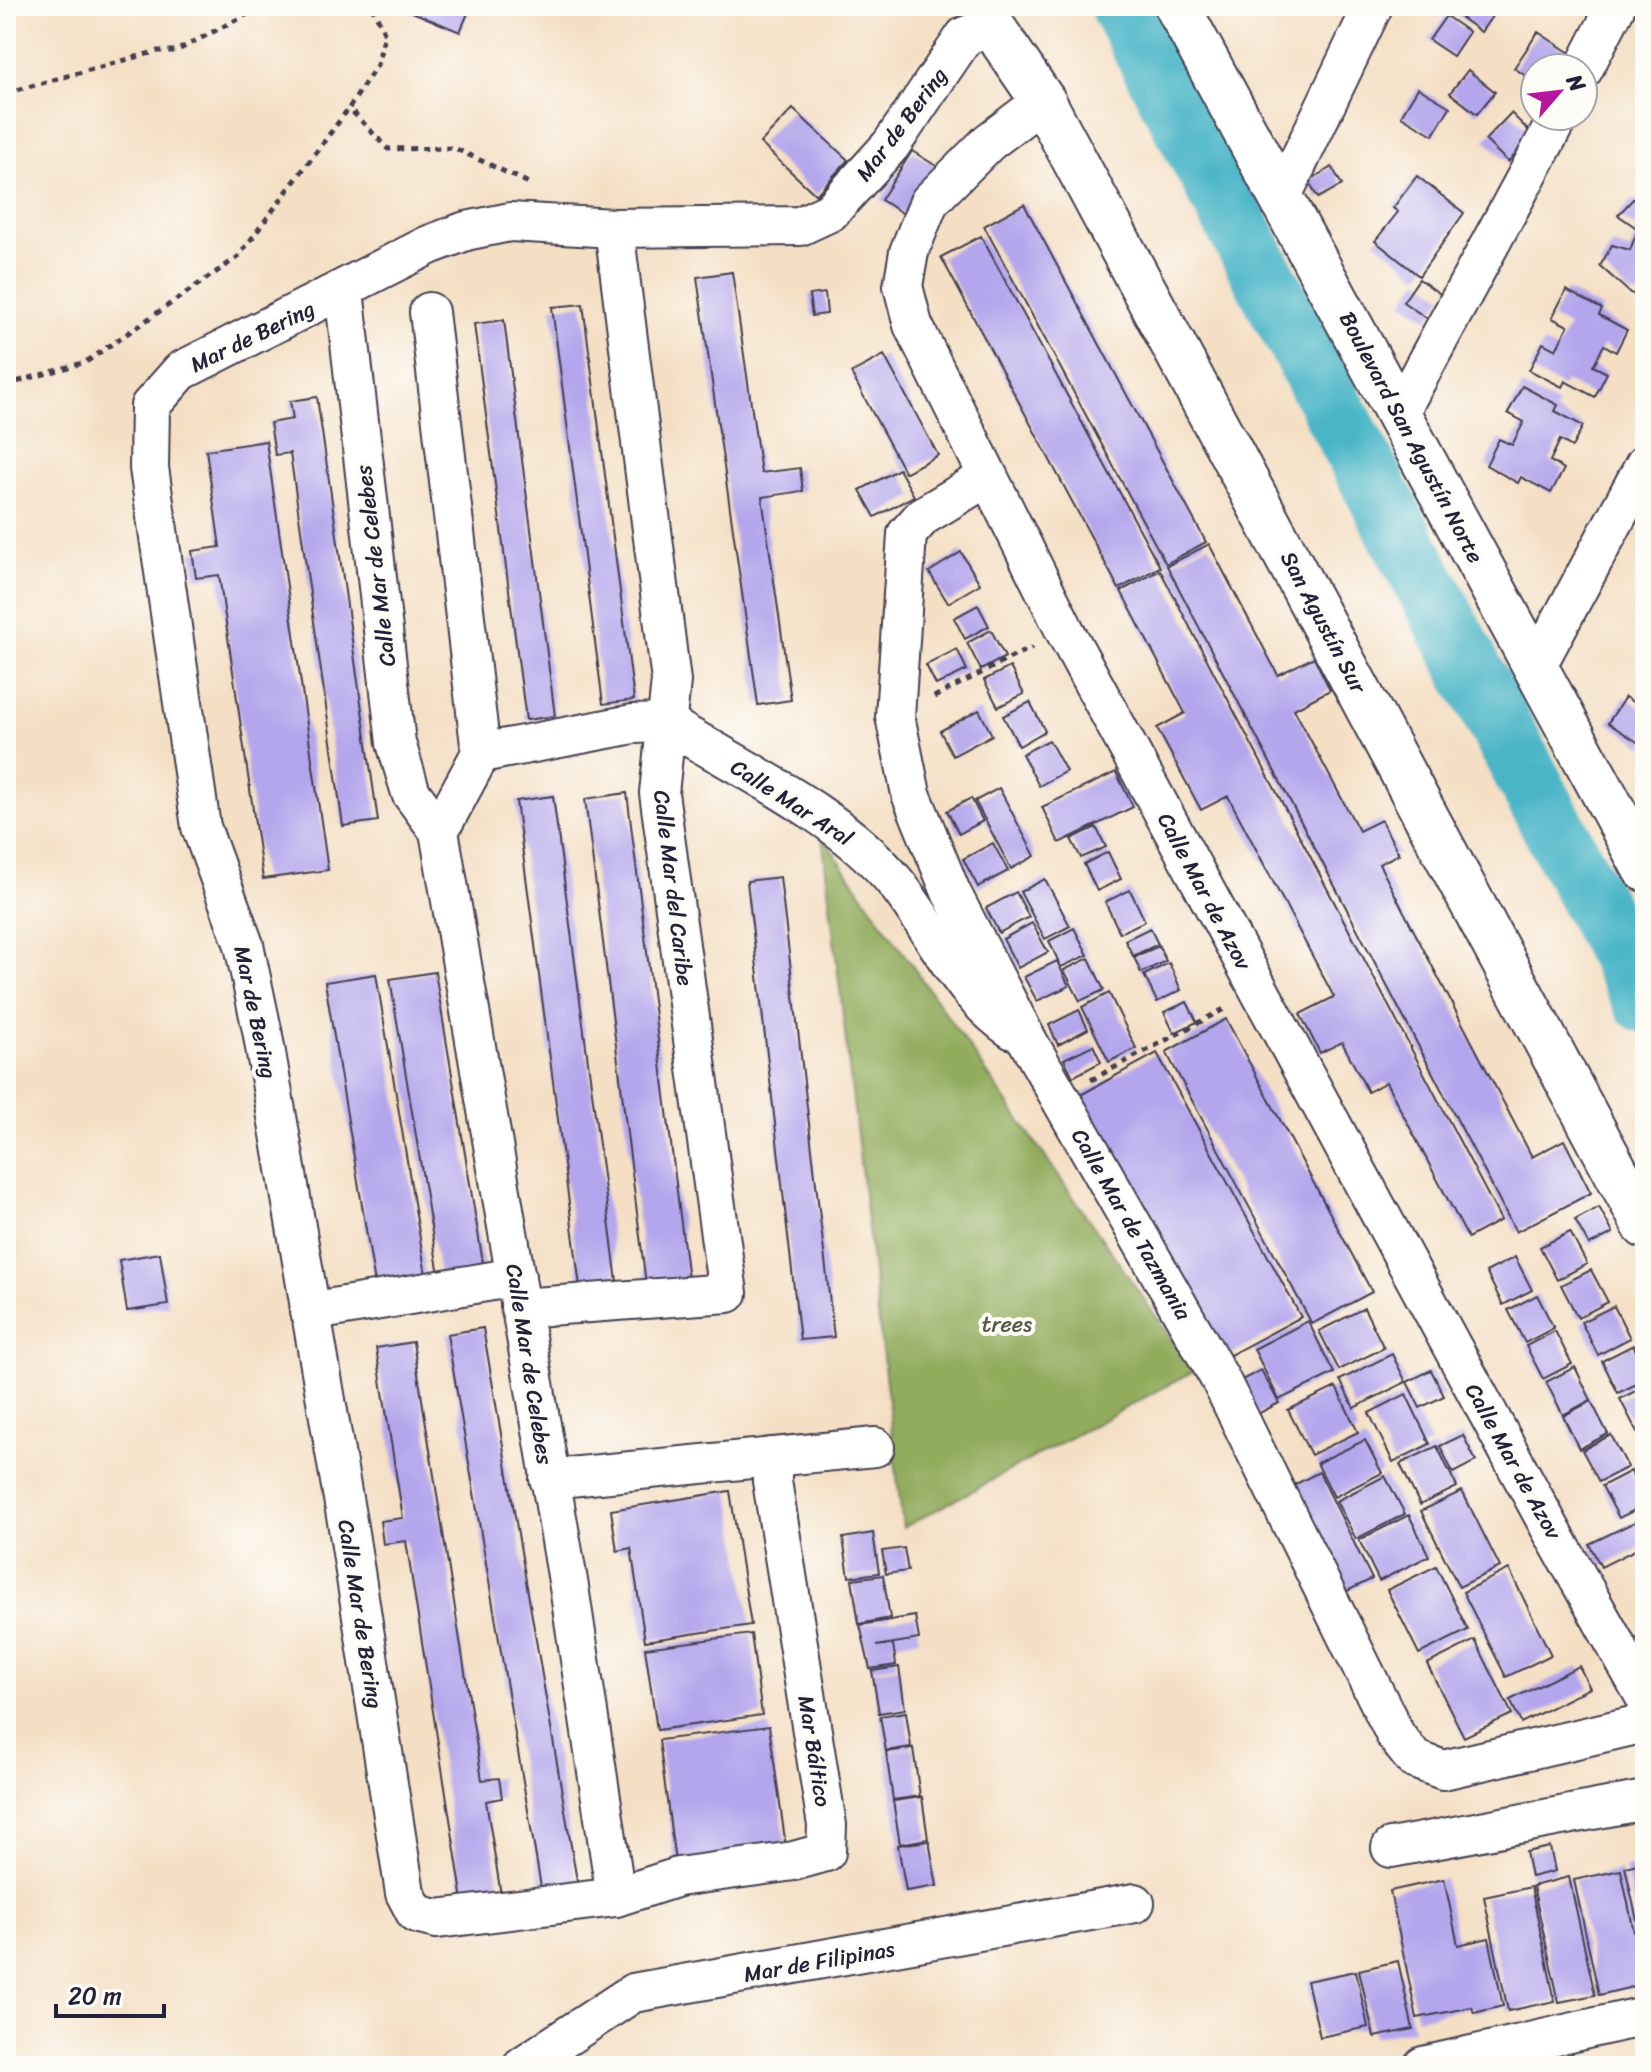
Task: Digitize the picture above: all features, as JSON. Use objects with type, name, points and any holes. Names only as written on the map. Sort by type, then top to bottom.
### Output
[{"type":"main road","name":"Boulevard San Agustín Norte","points":[[1177,6],[1645,869]]},
{"type":"main road","name":"San Agustín Sur","points":[[991,16],[1043,101],[1645,1226]]},
{"type":"street","points":[[1282,196],[1373,6]]},
{"type":"street","points":[[1592,52],[1616,6]]},
{"type":"street","name":"Mar de Bering","points":[[309,1312],[244,945],[201,827],[149,468],[150,406],[181,371],[344,291],[429,245],[466,231],[510,222],[614,228],[800,226],[830,212],[891,145],[965,36],[991,16]]},
{"type":"street","name":"Calle Mar de Azov","points":[[1043,101],[989,142],[929,202],[909,252],[903,286],[913,325],[986,478],[1065,631],[1645,1697]]},
{"type":"street","points":[[1399,413],[1550,132]]},
{"type":"street","name":"Calle Mar del Caribe","points":[[518,1293],[728,1293],[659,793],[671,681],[614,228]]},
{"type":"street","name":"Calle Mar de Celebes","points":[[344,291],[396,743],[411,793],[439,831],[569,1587],[616,1897]]},
{"type":"street","points":[[429,312],[481,753],[467,786],[439,831]]},
{"type":"street","points":[[1536,667],[1645,464]]},
{"type":"street","name":"Calle Mar de Tazmania","points":[[986,478],[923,516],[907,534],[895,716],[911,794],[951,892],[1026,1038],[1220,1379],[1396,1736],[1414,1759],[1443,1770],[1645,1723]]},
{"type":"street","points":[[481,753],[633,724],[666,723]]},
{"type":"street","name":"Calle Mar Aral","points":[[666,723],[850,835],[896,883],[965,986],[991,1015],[1026,1038]]},
{"type":"street","points":[[309,1312],[518,1293]]},
{"type":"street","name":"Calle Mar de Bering","points":[[309,1312],[349,1533],[405,1893],[416,1914]]},
{"type":"street","points":[[549,1479],[875,1447]]},
{"type":"street","name":"Mar Báltico","points":[[416,1914],[437,1919],[616,1897],[678,1877],[794,1861],[826,1852],[827,1825],[772,1481],[772,1457]]},
{"type":"street","points":[[1391,1848],[1645,1800]]},
{"type":"street","name":"Mar de Filipinas","points":[[522,2066],[633,1993],[1135,1903]]},
{"type":"street","points":[[1423,2066],[1645,2016]]},
{"type":"path","points":[[6,93],[158,51],[176,51],[263,6]]},
{"type":"path","points":[[6,385],[86,362],[238,257],[349,108],[377,65],[385,34],[372,6]]},
{"type":"path","points":[[349,108],[388,149],[454,148],[520,181],[545,189]]},
{"type":"path","points":[[895,716],[1065,631]]},
{"type":"path","points":[[1060,1097],[1259,990]]},
{"type":"green space","name":"trees","points":[[822,836],[1194,1371],[903,1528]]},
{"type":"building","points":[[398,6],[471,6],[460,32]]},
{"type":"building","points":[[1457,6],[1493,6],[1497,9],[1481,32],[1453,12]]},
{"type":"building","points":[[1446,16],[1469,32],[1453,56],[1429,40]]},
{"type":"building","points":[[1538,32],[1568,52],[1525,52]]},
{"type":"building","points":[[1468,70],[1495,92],[1477,114],[1450,93]]},
{"type":"building","points":[[1418,88],[1450,107],[1433,135],[1401,116]]},
{"type":"building","points":[[793,109],[848,160],[816,195],[760,143]]},
{"type":"building","points":[[1511,113],[1519,121],[1519,132],[1533,135],[1508,162],[1485,140]]},
{"type":"building","points":[[912,151],[938,167],[907,216],[881,200]]},
{"type":"building","points":[[1645,160],[1645,182],[1636,177]]},
{"type":"building","points":[[1332,167],[1342,185],[1318,198],[1308,181]]},
{"type":"building","points":[[1417,176],[1464,213],[1419,276],[1375,241],[1398,212],[1393,208]]},
{"type":"building","points":[[1633,199],[1645,204],[1645,299],[1630,293],[1600,266],[1612,245],[1630,250],[1638,229],[1618,215]]},
{"type":"building","points":[[1024,204],[1206,542],[1166,564],[984,226]]},
{"type":"building","points":[[981,236],[1160,567],[1119,589],[941,257]]},
{"type":"building","points":[[732,272],[761,473],[800,468],[803,491],[762,497],[791,700],[758,705],[697,277]]},
{"type":"building","points":[[1419,279],[1443,296],[1428,319],[1403,302]]},
{"type":"building","points":[[1566,290],[1602,309],[1599,315],[1627,330],[1616,352],[1604,345],[1593,366],[1607,373],[1595,397],[1565,381],[1562,387],[1529,370],[1543,343],[1556,350],[1568,326],[1552,318]]},
{"type":"building","points":[[825,293],[827,314],[812,316],[809,295]]},
{"type":"building","points":[[583,304],[634,700],[603,704],[552,307]]},
{"type":"building","points":[[504,320],[555,716],[526,720],[474,324]]},
{"type":"building","points":[[884,355],[938,455],[905,473],[851,373]]},
{"type":"building","points":[[1522,386],[1558,405],[1555,411],[1583,426],[1572,447],[1560,440],[1550,461],[1564,469],[1551,493],[1521,477],[1518,483],[1486,465],[1499,439],[1512,445],[1524,422],[1508,413]]},
{"type":"building","points":[[317,397],[378,821],[343,826],[290,453],[275,455],[270,423],[293,419],[290,401]]},
{"type":"building","points":[[266,441],[328,870],[263,879],[219,575],[196,578],[192,551],[220,547],[206,450]]},
{"type":"building","points":[[899,469],[914,496],[875,517],[860,490]]},
{"type":"building","points":[[1209,544],[1278,675],[1314,657],[1330,690],[1294,709],[1359,831],[1381,820],[1399,854],[1379,864],[1532,1157],[1564,1140],[1591,1193],[1516,1232],[1167,566]]},
{"type":"building","points":[[961,552],[980,584],[948,603],[929,572]]},
{"type":"building","points":[[1160,570],[1501,1220],[1468,1238],[1386,1082],[1368,1092],[1342,1042],[1320,1053],[1300,1014],[1334,997],[1228,796],[1201,810],[1157,728],[1185,713],[1121,591]]},
{"type":"building","points":[[978,605],[989,626],[965,639],[954,618]]},
{"type":"building","points":[[991,630],[1005,657],[981,670],[967,643]]},
{"type":"building","points":[[957,649],[967,670],[936,685],[926,665]]},
{"type":"building","points":[[1010,667],[1024,694],[998,707],[984,680]]},
{"type":"building","points":[[1625,697],[1645,710],[1645,747],[1608,723]]},
{"type":"building","points":[[1030,702],[1045,731],[1019,746],[1003,716]]},
{"type":"building","points":[[979,710],[992,735],[953,756],[940,731]]},
{"type":"building","points":[[1049,740],[1066,771],[1039,786],[1022,754]]},
{"type":"building","points":[[1116,772],[1133,807],[1059,843],[1042,807]]},
{"type":"building","points":[[999,788],[1035,856],[1011,869],[975,801]]},
{"type":"building","points":[[627,793],[689,1287],[647,1292],[585,799]]},
{"type":"building","points":[[553,796],[618,1289],[581,1294],[516,801]]},
{"type":"building","points":[[971,798],[983,821],[959,834],[947,811]]},
{"type":"building","points":[[1096,827],[1106,847],[1081,858],[1071,839]]},
{"type":"building","points":[[993,843],[1008,871],[978,887],[963,859]]},
{"type":"building","points":[[1108,852],[1121,879],[1097,891],[1084,864]]},
{"type":"building","points":[[780,877],[834,1337],[800,1340],[747,881]]},
{"type":"building","points":[[1045,879],[1070,926],[1045,939],[1020,892]]},
{"type":"building","points":[[1130,890],[1145,921],[1120,933],[1105,902]]},
{"type":"building","points":[[1016,892],[1029,917],[999,933],[986,908]]},
{"type":"building","points":[[1032,923],[1048,952],[1018,968],[1003,939]]},
{"type":"building","points":[[1074,928],[1088,955],[1061,967],[1049,941]]},
{"type":"building","points":[[1150,928],[1158,944],[1133,956],[1125,940]]},
{"type":"building","points":[[1159,946],[1166,961],[1141,973],[1134,957]]},
{"type":"building","points":[[1089,958],[1104,990],[1080,1001],[1064,970]]},
{"type":"building","points":[[1057,961],[1069,986],[1037,1001],[1024,977]]},
{"type":"building","points":[[1169,963],[1181,990],[1157,1002],[1144,975]]},
{"type":"building","points":[[435,972],[484,1269],[439,1275],[390,979]]},
{"type":"building","points":[[376,974],[426,1275],[375,1284],[325,982]]},
{"type":"building","points":[[1109,993],[1136,1048],[1109,1062],[1082,1007]]},
{"type":"building","points":[[1187,1002],[1197,1022],[1174,1033],[1164,1012]]},
{"type":"building","points":[[1079,1010],[1088,1029],[1058,1045],[1049,1025]]},
{"type":"building","points":[[1226,1019],[1372,1292],[1312,1324],[1166,1052]]},
{"type":"building","points":[[1093,1045],[1101,1062],[1073,1077],[1064,1059]]},
{"type":"building","points":[[1157,1053],[1301,1317],[1219,1361],[1075,1098]]},
{"type":"building","points":[[1599,1207],[1613,1233],[1589,1245],[1575,1220]]},
{"type":"building","points":[[1570,1232],[1587,1264],[1557,1280],[1540,1247]]},
{"type":"building","points":[[160,1253],[168,1305],[127,1311],[119,1260]]},
{"type":"building","points":[[1515,1257],[1532,1290],[1503,1305],[1486,1272]]},
{"type":"building","points":[[1591,1270],[1608,1302],[1578,1318],[1561,1285]]},
{"type":"building","points":[[1537,1295],[1554,1328],[1525,1343],[1508,1310]]},
{"type":"building","points":[[1614,1306],[1630,1338],[1598,1355],[1581,1322]]},
{"type":"building","points":[[1364,1308],[1384,1348],[1339,1370],[1319,1331]]},
{"type":"building","points":[[1308,1321],[1334,1373],[1279,1400],[1254,1349]]},
{"type":"building","points":[[483,1328],[578,1887],[542,1893],[447,1334]]},
{"type":"building","points":[[1555,1331],[1572,1364],[1543,1379],[1526,1346]]},
{"type":"building","points":[[413,1342],[482,1780],[499,1778],[502,1798],[486,1801],[501,1895],[463,1901],[406,1541],[383,1544],[380,1521],[403,1518],[376,1348]]},
{"type":"building","points":[[1633,1345],[1645,1368],[1645,1380],[1618,1393],[1602,1361]]},
{"type":"building","points":[[1392,1354],[1406,1382],[1354,1408],[1340,1380]]},
{"type":"building","points":[[1575,1367],[1591,1400],[1563,1415],[1546,1382]]},
{"type":"building","points":[[1261,1370],[1279,1403],[1252,1417],[1234,1384]]},
{"type":"building","points":[[1431,1370],[1444,1396],[1420,1408],[1407,1382]]},
{"type":"building","points":[[1645,1386],[1645,1427],[1637,1432],[1620,1399]]},
{"type":"building","points":[[1336,1387],[1358,1432],[1311,1455],[1288,1410]]},
{"type":"building","points":[[1406,1394],[1430,1444],[1393,1462],[1369,1413]]},
{"type":"building","points":[[1591,1401],[1608,1434],[1579,1449],[1563,1416]]},
{"type":"building","points":[[1463,1435],[1476,1461],[1453,1473],[1440,1446]]},
{"type":"building","points":[[1611,1435],[1628,1467],[1599,1482],[1582,1450]]},
{"type":"building","points":[[1365,1440],[1382,1473],[1334,1497],[1317,1463]]},
{"type":"building","points":[[1437,1446],[1457,1487],[1420,1505],[1400,1464]]},
{"type":"building","points":[[1631,1471],[1645,1505],[1619,1518],[1602,1486]]},
{"type":"building","points":[[1319,1472],[1372,1579],[1343,1593],[1290,1487]]},
{"type":"building","points":[[1385,1476],[1405,1514],[1356,1539],[1336,1501]]},
{"type":"building","points":[[730,1491],[751,1625],[645,1641],[631,1548],[617,1551],[611,1510]]},
{"type":"building","points":[[1462,1491],[1500,1567],[1459,1587],[1421,1511]]},
{"type":"building","points":[[1409,1515],[1429,1556],[1379,1581],[1359,1540]]},
{"type":"building","points":[[1645,1517],[1645,1545],[1601,1567],[1589,1544]]},
{"type":"building","points":[[873,1533],[879,1573],[849,1577],[843,1538]]},
{"type":"building","points":[[904,1548],[908,1571],[886,1574],[882,1551]]},
{"type":"building","points":[[1436,1566],[1468,1630],[1419,1654],[1387,1590]]},
{"type":"building","points":[[1509,1569],[1551,1655],[1506,1677],[1463,1592]]},
{"type":"building","points":[[883,1575],[890,1618],[859,1624],[852,1579]]},
{"type":"building","points":[[915,1616],[919,1639],[876,1646],[893,1644],[896,1665],[870,1669],[860,1625]]},
{"type":"building","points":[[751,1634],[762,1715],[657,1730],[645,1648]]},
{"type":"building","points":[[1645,1634],[1645,1659],[1635,1639]]},
{"type":"building","points":[[1475,1640],[1512,1714],[1464,1737],[1427,1664]]},
{"type":"building","points":[[1579,1666],[1590,1688],[1521,1723],[1510,1700]]},
{"type":"building","points":[[899,1667],[905,1709],[879,1713],[872,1671]]},
{"type":"building","points":[[906,1712],[911,1747],[886,1751],[880,1716]]},
{"type":"building","points":[[769,1726],[787,1854],[676,1869],[659,1740]]},
{"type":"building","points":[[913,1748],[920,1796],[893,1800],[886,1752]]},
{"type":"building","points":[[922,1797],[928,1839],[900,1844],[893,1801]]},
{"type":"building","points":[[929,1841],[937,1886],[906,1891],[898,1845]]},
{"type":"building","points":[[1550,1847],[1555,1871],[1531,1877],[1526,1852]]},
{"type":"building","points":[[1645,1862],[1645,1924],[1638,1925],[1625,1867]]},
{"type":"building","points":[[1621,1870],[1645,1984],[1599,1995],[1574,1880]]},
{"type":"building","points":[[1569,1877],[1595,1995],[1559,2002],[1533,1886]]},
{"type":"building","points":[[1444,1879],[1458,1945],[1489,1938],[1503,2006],[1474,2013],[1472,2007],[1417,2018],[1390,1891]]},
{"type":"building","points":[[1531,1887],[1555,2001],[1508,2011],[1484,1897]]},
{"type":"building","points":[[1645,1928],[1645,1962],[1644,1963],[1637,1930]]},
{"type":"building","points":[[1398,1961],[1413,2029],[1374,2037],[1359,1970]]},
{"type":"building","points":[[1356,1971],[1368,2027],[1320,2037],[1307,1981]]},
{"type":"building","points":[[1644,2058],[1645,2066],[1614,2066],[1614,2065]]},
{"type":"waterway","points":[[1122,6],[1645,1001]]}]
